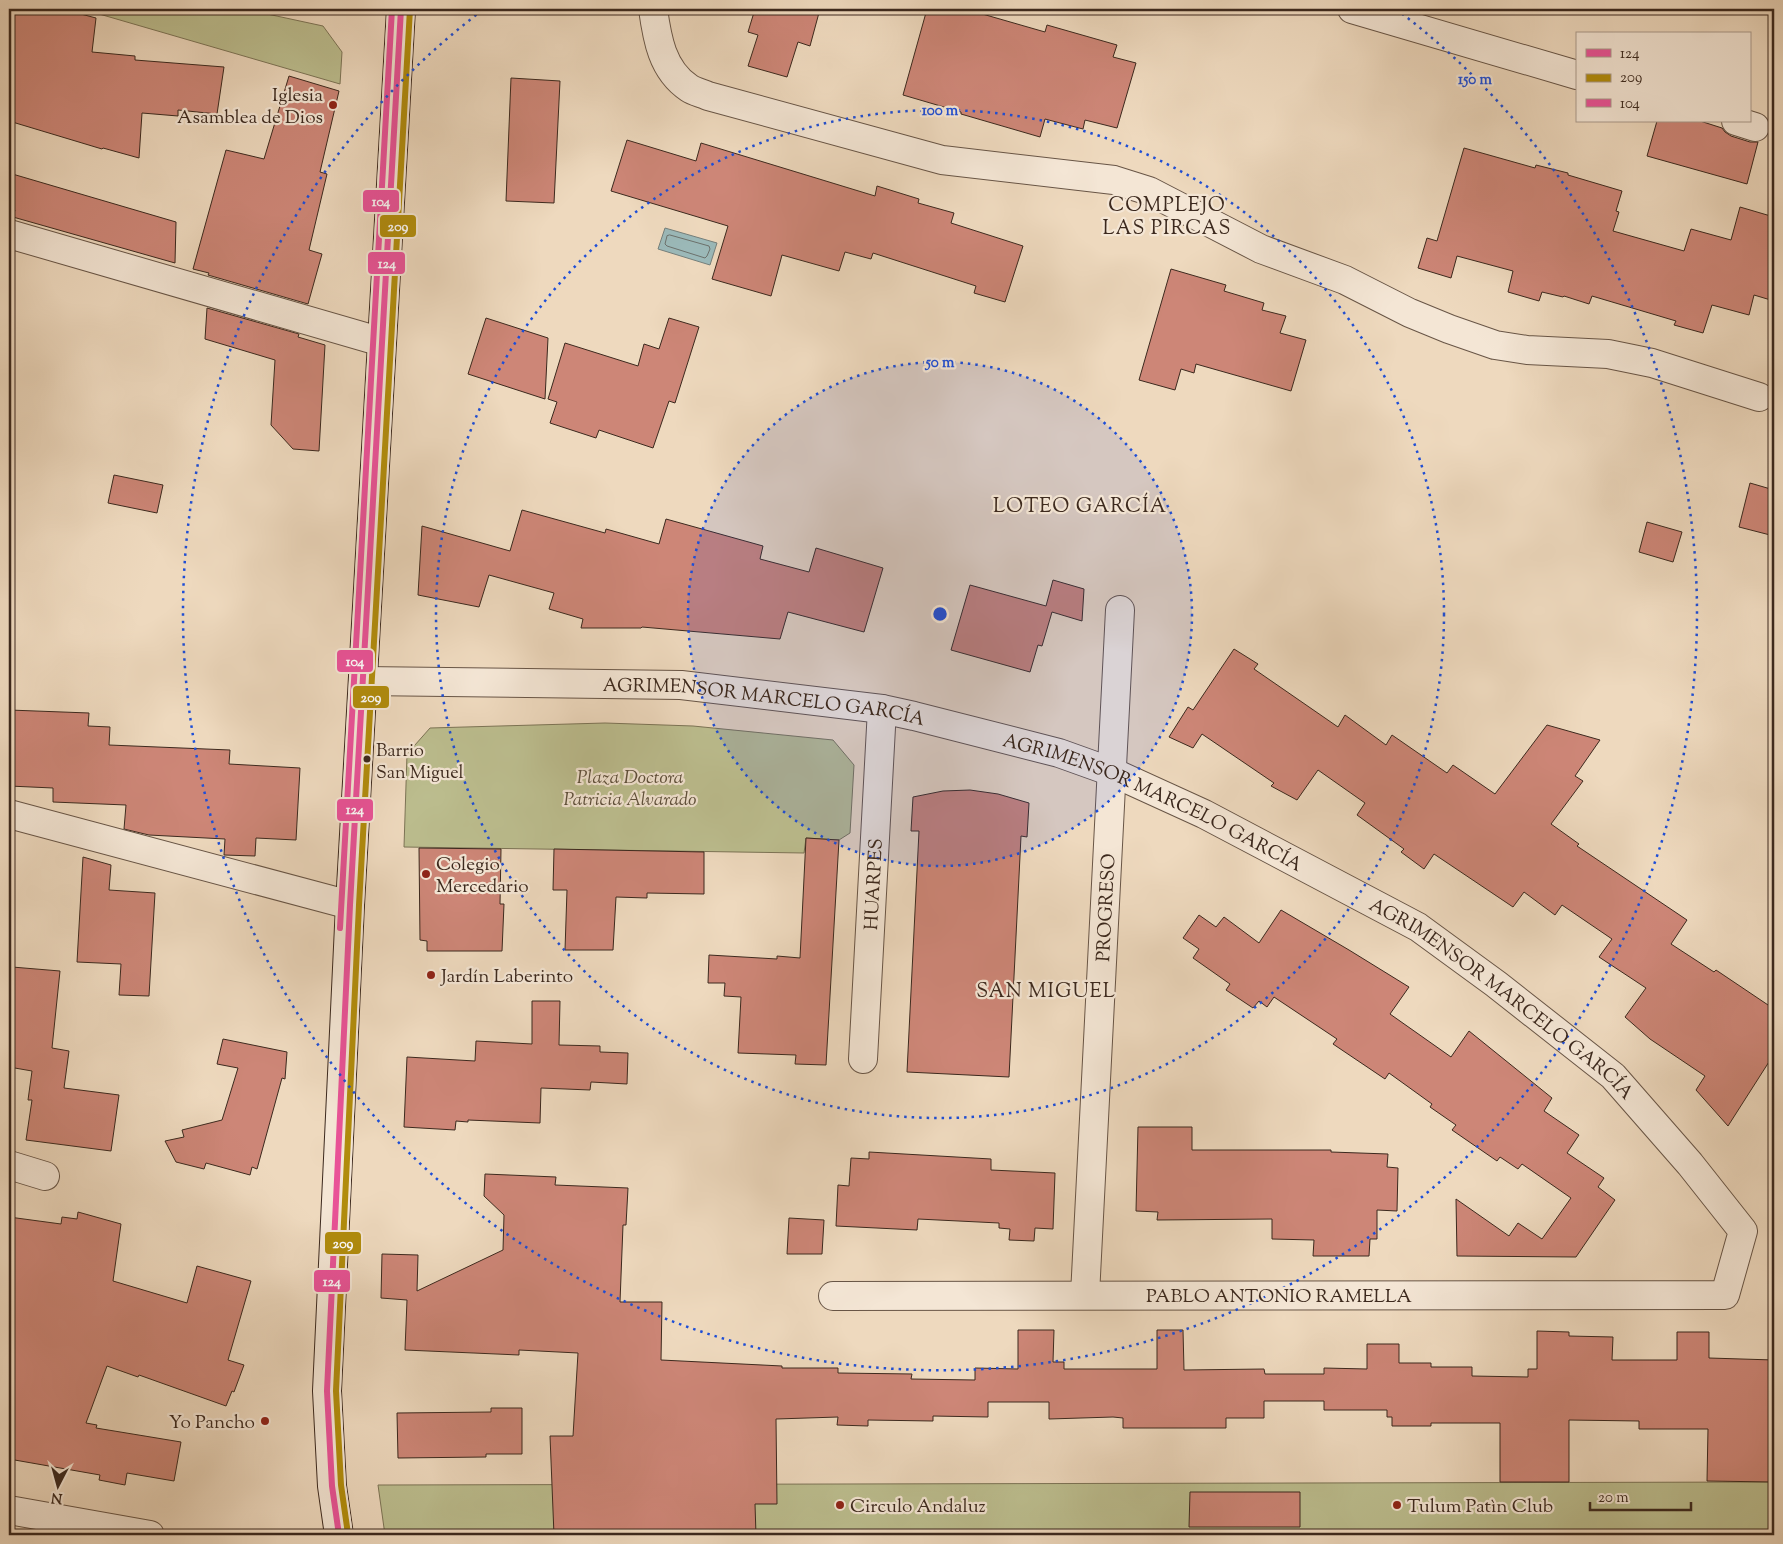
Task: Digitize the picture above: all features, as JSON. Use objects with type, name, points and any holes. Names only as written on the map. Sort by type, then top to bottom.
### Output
[{"type":"street","points":[[339,1535],[332,1486],[327,1391],[350,905],[401,9]]},
{"type":"street","points":[[653,9],[662,56],[674,73],[690,89],[708,96],[942,160],[1114,180],[1150,192],[1260,249],[1345,280],[1410,313],[1448,329],[1495,345],[1527,350],[1608,354],[1652,363],[1759,397]]},
{"type":"street","points":[[1352,9],[1576,75]]},
{"type":"street","points":[[9,234],[382,342]]},
{"type":"street","name":"PROGRESO","points":[[1084,1295],[1120,610]]},
{"type":"street","name":"AGRIMENSOR MARCELO GARCÍA","points":[[363,681],[681,685],[882,709],[1059,753],[1112,772],[1204,814],[1418,927],[1496,984],[1613,1076],[1690,1164],[1743,1231],[1725,1295]]},
{"type":"street","name":"HUARPES","points":[[863,1059],[882,709]]},
{"type":"street","points":[[9,814],[350,905]]},
{"type":"street","points":[[9,1165],[45,1176]]},
{"type":"street","name":"PABLO ANTONIO RAMELLA","points":[[833,1296],[1725,1295]]},
{"type":"street","points":[[9,1510],[150,1535]]},
{"type":"green space","points":[[82,9],[244,9],[323,26],[342,52],[340,84]]},
{"type":"green space","name":"Plaza Doctora Patricia Alvarado","points":[[605,723],[693,726],[833,740],[854,765],[850,833],[839,840],[806,838],[804,853],[404,847],[407,754],[430,728]]},
{"type":"green space","name":"Circulo Andaluz","points":[[1774,1482],[1774,1535],[385,1535],[378,1485]]},
{"type":"water","points":[[665,228],[717,243],[710,265],[658,249]]},
{"type":"building","points":[[9,9],[62,9],[96,18],[92,52],[135,56],[135,60],[224,67],[217,114],[178,110],[178,116],[142,113],[139,158],[9,121]]},
{"type":"building","points":[[755,9],[820,9],[810,46],[798,42],[787,77],[748,66],[758,35],[748,32]]},
{"type":"building","points":[[927,9],[965,9],[1045,32],[1047,25],[1117,45],[1113,57],[1136,63],[1117,128],[1085,120],[1083,129],[1045,119],[1040,137],[903,95]]},
{"type":"building","points":[[289,76],[339,91],[320,172],[327,174],[309,250],[322,254],[308,304],[193,269],[226,150],[264,159]]},
{"type":"building","points":[[511,78],[560,81],[554,203],[506,201]]},
{"type":"building","points":[[1657,122],[1703,122],[1722,128],[1731,136],[1750,142],[1758,142],[1747,184],[1647,156]]},
{"type":"building","points":[[627,140],[696,161],[701,143],[875,196],[877,186],[919,199],[918,203],[954,213],[951,223],[1023,246],[1005,302],[974,293],[976,286],[873,253],[871,259],[845,252],[839,271],[782,255],[771,296],[712,279],[728,226],[611,191]]},
{"type":"building","points":[[1464,148],[1535,168],[1536,165],[1568,173],[1568,175],[1622,191],[1616,211],[1619,212],[1613,231],[1684,251],[1691,229],[1731,240],[1740,207],[1774,217],[1774,301],[1754,295],[1749,315],[1712,305],[1703,333],[1674,325],[1676,321],[1592,296],[1589,304],[1564,296],[1542,292],[1539,301],[1508,292],[1513,271],[1457,256],[1451,278],[1418,268],[1427,238],[1437,241]]},
{"type":"building","points":[[9,173],[176,222],[175,263],[13,217],[15,210],[9,208]]},
{"type":"building","points":[[1171,269],[1226,285],[1224,291],[1264,303],[1262,310],[1286,316],[1280,333],[1306,340],[1291,391],[1196,364],[1194,373],[1181,369],[1175,390],[1139,380]]},
{"type":"building","points":[[207,308],[299,334],[298,337],[325,345],[319,451],[293,449],[271,425],[275,360],[205,339]]},
{"type":"building","points":[[486,318],[548,338],[545,399],[468,374]]},
{"type":"building","points":[[669,318],[699,327],[675,403],[669,401],[653,448],[599,430],[596,438],[550,423],[557,402],[548,399],[565,343],[638,366],[644,344],[659,349]]},
{"type":"building","points":[[114,475],[163,485],[157,513],[108,503]]},
{"type":"building","points":[[1750,483],[1774,490],[1774,536],[1739,527]]},
{"type":"building","points":[[522,510],[605,533],[606,529],[659,544],[666,519],[763,546],[760,559],[809,572],[816,548],[883,568],[864,632],[788,612],[780,639],[642,627],[581,628],[583,619],[549,609],[554,593],[489,575],[479,607],[418,595],[422,526],[510,551]]},
{"type":"building","points":[[1647,522],[1682,532],[1673,562],[1639,552]]},
{"type":"building","points":[[1053,580],[1084,589],[1082,621],[1052,612],[1042,646],[1038,645],[1030,672],[951,650],[970,585],[1046,606]]},
{"type":"building","points":[[1234,649],[1258,664],[1254,669],[1338,727],[1345,715],[1386,745],[1392,735],[1447,773],[1453,765],[1495,794],[1547,725],[1600,740],[1575,776],[1583,781],[1551,824],[1579,844],[1577,846],[1687,920],[1671,944],[1714,972],[1716,970],[1774,1009],[1774,1054],[1728,1126],[1696,1090],[1705,1076],[1650,1039],[1625,1017],[1646,988],[1599,957],[1612,939],[1562,905],[1555,915],[1524,892],[1513,907],[1434,854],[1424,869],[1401,852],[1404,849],[1357,815],[1365,803],[1318,770],[1297,800],[1271,786],[1274,783],[1202,734],[1193,748],[1169,737],[1188,707],[1193,710]]},
{"type":"building","points":[[9,710],[89,713],[88,726],[110,727],[109,745],[230,750],[229,764],[300,768],[296,840],[256,838],[255,856],[224,855],[225,839],[149,835],[124,829],[126,805],[53,802],[53,788],[9,786]]},
{"type":"building","points":[[970,790],[998,794],[1029,803],[1027,837],[1021,836],[1009,1077],[907,1072],[919,831],[911,831],[913,797],[943,791]]},
{"type":"building","points":[[806,838],[839,840],[826,1065],[795,1064],[796,1055],[738,1053],[741,997],[724,996],[725,983],[708,983],[709,955],[777,959],[777,956],[800,958]]},
{"type":"building","points":[[419,848],[501,849],[500,904],[504,904],[502,951],[427,951],[427,941],[420,940]]},
{"type":"building","points":[[554,849],[704,852],[704,894],[647,893],[647,898],[616,897],[613,950],[565,950],[567,890],[553,890]]},
{"type":"building","points":[[83,857],[111,865],[109,890],[155,893],[149,996],[119,995],[121,964],[77,962]]},
{"type":"building","points":[[1281,910],[1409,987],[1390,1014],[1451,1057],[1469,1031],[1552,1098],[1544,1111],[1579,1135],[1567,1153],[1604,1178],[1598,1187],[1615,1200],[1576,1257],[1457,1256],[1456,1199],[1509,1236],[1518,1223],[1542,1239],[1571,1198],[1522,1164],[1518,1169],[1500,1157],[1497,1161],[1452,1130],[1456,1125],[1430,1107],[1432,1104],[1389,1073],[1385,1079],[1333,1044],[1337,1039],[1274,997],[1267,1007],[1259,1001],[1253,1008],[1226,990],[1230,984],[1193,958],[1199,949],[1183,938],[1199,915],[1216,927],[1224,917],[1259,943]]},
{"type":"building","points":[[12,967],[60,971],[52,1048],[69,1051],[64,1088],[119,1095],[111,1151],[26,1140],[32,1100],[28,1100],[32,1071],[9,1067],[9,1006]]},
{"type":"building","points":[[532,1001],[560,1001],[559,1045],[600,1046],[600,1052],[628,1053],[627,1084],[591,1082],[590,1090],[541,1088],[540,1123],[468,1120],[468,1122],[456,1121],[455,1130],[404,1127],[407,1057],[475,1061],[476,1041],[532,1044]]},
{"type":"building","points":[[223,1039],[287,1052],[285,1079],[282,1078],[257,1169],[252,1167],[250,1175],[206,1163],[204,1169],[176,1162],[165,1141],[184,1137],[182,1130],[222,1120],[238,1068],[217,1064]]},
{"type":"building","points":[[1138,1127],[1192,1127],[1192,1150],[1331,1150],[1331,1152],[1388,1154],[1387,1167],[1398,1168],[1397,1211],[1377,1210],[1377,1239],[1370,1239],[1369,1256],[1313,1256],[1314,1240],[1272,1239],[1272,1219],[1157,1220],[1158,1212],[1136,1211]]},
{"type":"building","points":[[869,1152],[991,1159],[991,1170],[1055,1173],[1053,1229],[1035,1228],[1034,1241],[1009,1240],[1010,1229],[999,1228],[999,1223],[918,1219],[917,1230],[836,1226],[838,1185],[849,1186],[851,1158],[869,1159]]},
{"type":"building","points":[[485,1174],[556,1177],[555,1185],[628,1188],[626,1225],[623,1225],[620,1302],[662,1302],[661,1360],[782,1366],[782,1368],[838,1368],[838,1373],[912,1374],[911,1379],[975,1380],[975,1368],[1018,1369],[1018,1330],[1054,1330],[1053,1362],[1064,1362],[1064,1369],[1157,1369],[1157,1330],[1183,1330],[1184,1370],[1264,1369],[1265,1374],[1324,1374],[1324,1368],[1367,1369],[1367,1344],[1399,1344],[1399,1363],[1431,1363],[1431,1367],[1472,1367],[1472,1376],[1528,1377],[1528,1369],[1537,1369],[1537,1331],[1569,1332],[1569,1336],[1613,1337],[1612,1360],[1677,1360],[1677,1332],[1709,1332],[1709,1358],[1774,1360],[1774,1482],[1707,1481],[1708,1429],[1639,1429],[1639,1421],[1569,1420],[1569,1482],[1500,1482],[1500,1423],[1431,1423],[1431,1426],[1392,1426],[1392,1417],[1387,1417],[1387,1410],[1324,1410],[1324,1401],[1264,1401],[1264,1418],[1226,1418],[1226,1428],[1123,1428],[1123,1418],[1049,1419],[1049,1402],[988,1402],[988,1417],[933,1416],[933,1421],[868,1420],[868,1426],[837,1425],[838,1417],[776,1419],[777,1504],[755,1504],[756,1535],[554,1535],[550,1436],[573,1436],[578,1353],[519,1350],[519,1355],[405,1350],[407,1300],[381,1298],[382,1254],[418,1255],[417,1291],[503,1250],[504,1215],[484,1196]]},
{"type":"building","points":[[78,1212],[121,1224],[113,1281],[187,1303],[197,1266],[251,1281],[228,1360],[244,1365],[234,1392],[232,1391],[226,1406],[139,1375],[138,1377],[107,1366],[86,1423],[97,1425],[96,1428],[181,1442],[174,1481],[127,1473],[125,1485],[99,1480],[100,1475],[9,1459],[9,1217],[61,1224],[62,1217],[77,1219]]},
{"type":"building","points":[[789,1218],[824,1220],[822,1254],[787,1254]]},
{"type":"building","points":[[491,1408],[522,1408],[522,1454],[486,1454],[486,1457],[398,1458],[397,1413],[491,1412]]},
{"type":"building","points":[[1190,1492],[1300,1492],[1300,1527],[1189,1527]]},
{"type":"transit line","name":"104","points":[[340,928],[392,9]]},
{"type":"transit line","name":"124","points":[[339,1535],[332,1486],[327,1391],[350,905],[401,9]]},
{"type":"transit line","name":"209","points":[[348,1534],[341,1485],[336,1391],[359,905],[410,9]]},
{"type":"place","name":"Iglesia Asamblea de Dios","points":[[333,105]]},
{"type":"place","name":"Barrio San Miguel","points":[[367,759]]},
{"type":"place","name":"Colegio Mercedario","points":[[426,874]]},
{"type":"place","name":"Jardín Laberinto","points":[[431,975]]},
{"type":"place","name":"Yo Pancho","points":[[265,1421]]},
{"type":"place","name":"Circulo Andaluz","points":[[840,1505]]},
{"type":"place","name":"Tulum Patìn Club","points":[[1397,1505]]},
{"type":"district","name":"COMPLEJO LAS PIRCAS","points":[[1167,216]]},
{"type":"district","name":"LOTEO GARCÍA","points":[[1080,505]]},
{"type":"district","name":"SAN MIGUEL","points":[[1046,990]]}]
